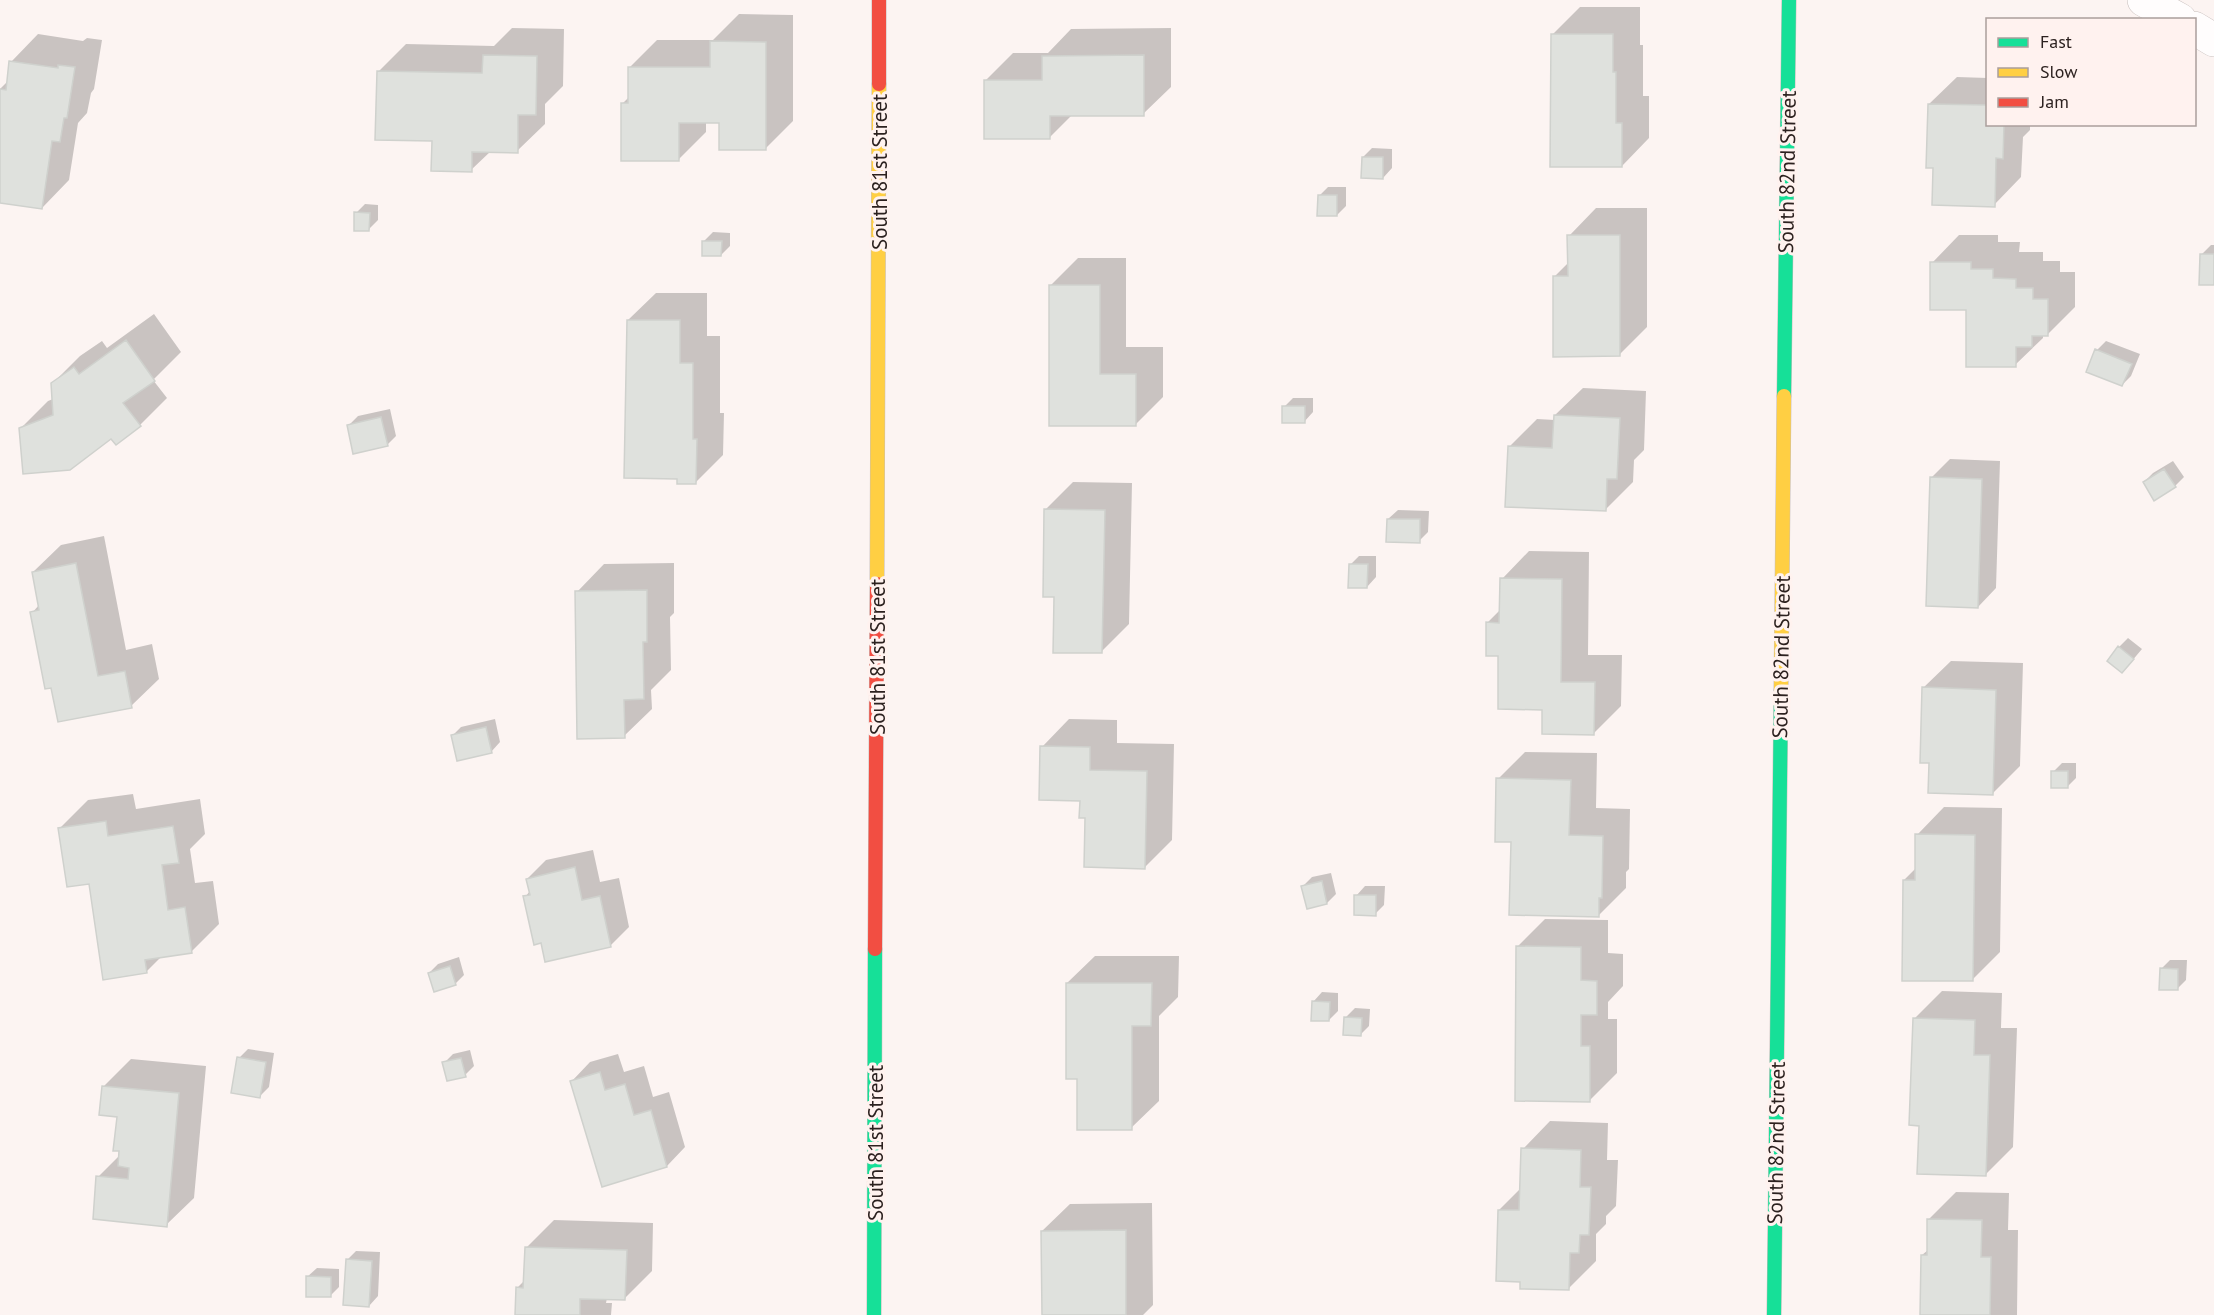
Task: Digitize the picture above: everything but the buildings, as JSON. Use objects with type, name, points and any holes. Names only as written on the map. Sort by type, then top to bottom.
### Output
[{"type":"street","name":"South 81st Street","points":[[874,1315],[879,0]]},
{"type":"street","name":"South 82nd Street","points":[[1774,1315],[1789,0]]},
{"type":"street","points":[[2144,0],[2157,5],[2177,18]]},
{"type":"street","points":[[2196,29],[2214,40]]},
{"type":"traffic: fast","points":[[1784,396],[1789,0]]},
{"type":"traffic: fast","points":[[1774,1315],[1781,690]]},
{"type":"traffic: fast","points":[[874,1315],[875,949]]},
{"type":"traffic: slow","points":[[877,584],[879,84]]},
{"type":"traffic: slow","points":[[1781,690],[1784,396]]},
{"type":"traffic: jam","points":[[879,0],[879,84]]},
{"type":"traffic: jam","points":[[875,949],[877,584]]}]
